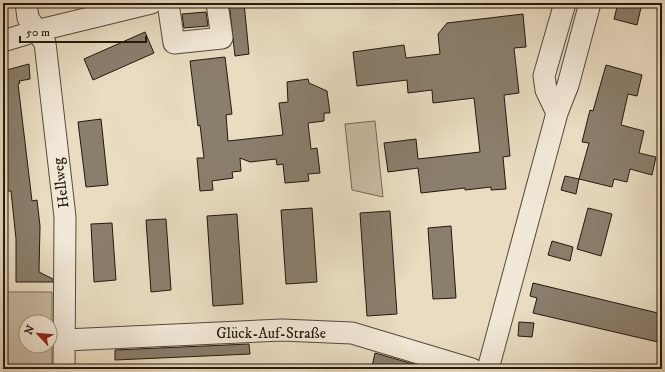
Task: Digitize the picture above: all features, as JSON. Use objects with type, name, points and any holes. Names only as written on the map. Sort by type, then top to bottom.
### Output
[{"type":"street","name":"Hellweg","points":[[26,3],[28,18],[45,43],[65,218],[64,369]]},
{"type":"street","points":[[3,41],[36,31],[151,3]]},
{"type":"street","points":[[168,3],[174,43],[222,38],[217,3]]},
{"type":"street","points":[[557,113],[546,90],[544,76],[565,3]]},
{"type":"street","points":[[488,369],[557,113],[568,85],[590,3]]},
{"type":"street","name":"Glück-Auf-Straße","points":[[64,340],[282,330],[352,333],[472,369]]},
{"type":"shaded area","points":[[375,121],[383,197],[352,190],[345,124]]},
{"type":"shaded area","points":[[3,292],[52,292],[52,314],[18,314],[18,354],[52,354],[52,369],[3,369]]},
{"type":"building","points":[[229,3],[244,3],[249,54],[235,56]]},
{"type":"building","points":[[618,3],[642,3],[637,25],[614,19]]},
{"type":"building","points":[[206,12],[208,26],[184,28],[182,14]]},
{"type":"building","points":[[523,14],[526,47],[514,48],[519,93],[504,95],[510,156],[503,157],[506,189],[491,190],[491,187],[465,190],[465,188],[421,193],[418,168],[388,172],[384,143],[416,139],[418,159],[480,152],[474,98],[433,103],[432,90],[408,93],[407,80],[357,86],[353,52],[404,45],[406,58],[440,54],[438,34],[447,23]]},
{"type":"building","points":[[145,32],[154,53],[93,80],[84,59]]},
{"type":"building","points":[[225,57],[232,114],[226,115],[228,141],[283,135],[279,103],[288,102],[287,82],[308,79],[309,83],[327,91],[330,113],[324,113],[324,121],[308,123],[311,149],[317,148],[320,173],[308,174],[309,181],[285,183],[283,164],[277,165],[276,159],[250,162],[240,158],[241,171],[232,172],[233,178],[212,181],[213,190],[200,191],[197,158],[204,158],[200,125],[198,126],[190,61]]},
{"type":"building","points":[[29,64],[30,79],[19,81],[20,83],[18,84],[32,201],[37,200],[40,226],[39,272],[53,279],[53,282],[16,282],[16,239],[11,191],[7,191],[3,157],[3,71]]},
{"type":"building","points":[[606,65],[642,75],[637,96],[628,94],[621,125],[644,131],[639,153],[656,157],[652,175],[630,169],[627,182],[614,179],[612,187],[579,179],[589,143],[582,142],[590,110],[593,111]]},
{"type":"building","points":[[101,119],[108,185],[86,187],[78,122]]},
{"type":"building","points":[[565,176],[579,179],[576,194],[561,190]]},
{"type":"building","points":[[312,208],[317,282],[286,284],[281,210]]},
{"type":"building","points":[[588,208],[612,214],[601,256],[577,249]]},
{"type":"building","points":[[390,211],[397,314],[367,316],[360,213]]},
{"type":"building","points":[[237,214],[243,304],[213,306],[207,216]]},
{"type":"building","points":[[166,219],[171,290],[151,292],[146,220]]},
{"type":"building","points":[[112,223],[116,280],[94,282],[91,224]]},
{"type":"building","points":[[451,226],[456,298],[433,299],[428,228]]},
{"type":"building","points":[[552,241],[573,247],[570,261],[548,255]]},
{"type":"building","points":[[533,283],[662,314],[662,343],[533,313],[537,298],[530,296]]},
{"type":"building","points":[[519,322],[534,323],[532,337],[518,336]]},
{"type":"building","points":[[249,344],[250,354],[115,360],[115,350]]},
{"type":"building","points":[[375,353],[420,366],[420,369],[381,369],[372,367]]}]
